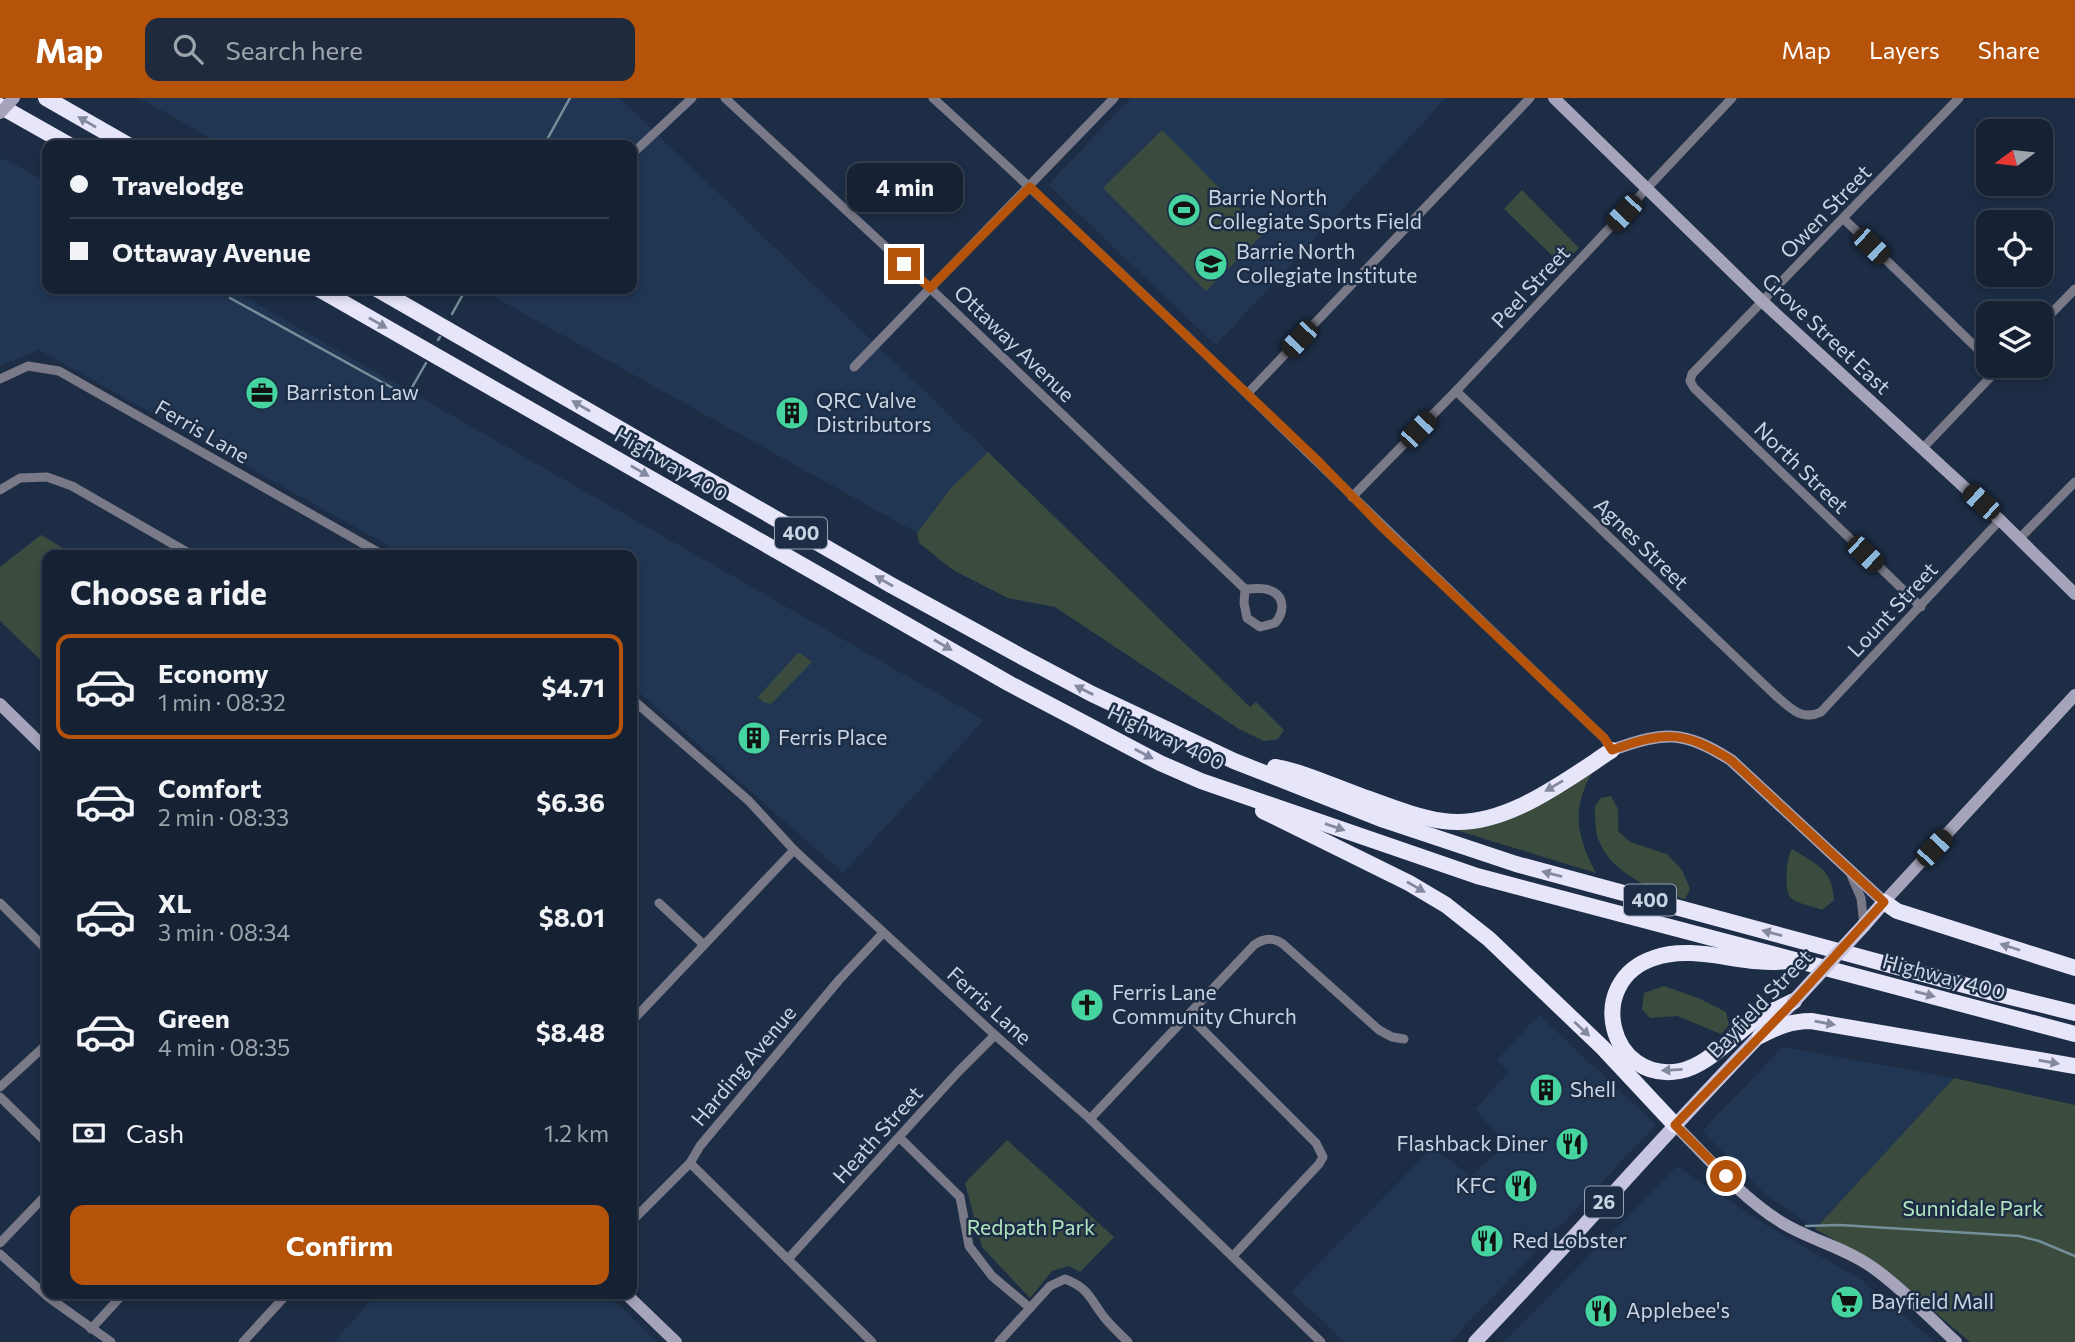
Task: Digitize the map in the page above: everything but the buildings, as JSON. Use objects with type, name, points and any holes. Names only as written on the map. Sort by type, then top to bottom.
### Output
[{"type":"highway","points":[[46,98],[119,140]]},
{"type":"highway","points":[[0,106],[60,140]]},
{"type":"highway","name":"Highway 400","points":[[328,294],[1010,684],[1160,763],[1201,781],[1477,876],[2075,1034]]},
{"type":"highway","name":"Highway 400","points":[[386,294],[988,638],[1104,699],[1234,761],[1384,820],[1516,864],[2075,1013]]},
{"type":"highway","points":[[1234,761],[1283,768],[1404,811],[1442,821],[1458,822],[1491,817],[1526,803],[1612,750]]},
{"type":"highway","points":[[1201,781],[1409,883],[1446,905],[1489,939],[1603,1048],[1675,1125]]},
{"type":"highway","points":[[1884,902],[1897,911],[2075,968]]},
{"type":"highway","points":[[1794,1001],[1753,1021],[1712,1054],[1681,1071],[1664,1072],[1647,1067],[1631,1057],[1619,1044],[1612,1027],[1611,1010],[1617,988],[1637,965],[1653,958],[1668,954],[1694,954],[1769,964],[1798,960]]},
{"type":"highway","points":[[1760,1036],[1795,1021],[1811,1021],[2075,1066]]},
{"type":"main road","name":"Bayfield Street","points":[[1475,1342],[1884,902]]},
{"type":"street","points":[[0,113],[14,98]]},
{"type":"street","points":[[637,149],[692,98]]},
{"type":"street","name":"Ottaway Avenue","points":[[725,98],[930,288],[1245,590]]},
{"type":"street","points":[[933,98],[1248,393],[1352,497],[1595,730],[1612,750],[1648,738],[1667,736],[1683,737],[1707,746],[1731,760],[1884,902]]},
{"type":"street","points":[[854,368],[1114,98]]},
{"type":"street","points":[[1248,393],[1530,98]]},
{"type":"street","name":"Grove Street East","points":[[1554,98],[1763,302],[2000,520],[2075,594]]},
{"type":"street","name":"Peel Street","points":[[1352,497],[1456,391],[1732,98]]},
{"type":"street","name":"Owen Street","points":[[1690,381],[1692,374],[1959,98]]},
{"type":"street","points":[[1844,219],[1976,347]]},
{"type":"street","points":[[2053,312],[2075,289]]},
{"type":"street","name":"Ferris Lane","points":[[0,379],[28,366],[59,371],[374,550]]},
{"type":"street","points":[[1923,449],[1988,378]]},
{"type":"street","name":"North Street","points":[[1690,381],[1713,407],[1921,607]]},
{"type":"street","name":"Agnes Street","points":[[1456,391],[1774,694],[1799,714],[1807,716]]},
{"type":"street","points":[[0,490],[20,478],[47,477],[72,486],[182,550]]},
{"type":"street","points":[[2020,539],[2075,482]]},
{"type":"street","name":"Lount Street","points":[[1807,716],[1821,712],[2000,520]]},
{"type":"street","points":[[1264,588],[1278,595],[1282,611],[1275,623],[1260,627],[1247,618],[1244,611],[1245,590],[1264,588]]},
{"type":"street","name":"Bayfield Street","points":[[1884,902],[2075,695]]},
{"type":"street","name":"Ferris Lane","points":[[637,703],[749,801],[794,850],[883,933],[1090,1119],[1321,1342]]},
{"type":"street","points":[[0,704],[42,745]]},
{"type":"street","points":[[637,1016],[794,850]]},
{"type":"street","points":[[1849,870],[1861,898],[1864,925]]},
{"type":"street","points":[[0,903],[42,945]]},
{"type":"street","points":[[659,903],[703,944]]},
{"type":"street","name":"Harding Avenue","points":[[637,1216],[690,1163],[699,1146],[839,980],[883,933]]},
{"type":"street","points":[[1090,1119],[1254,945],[1266,939],[1283,944],[1379,1030],[1392,1037],[1404,1039]]},
{"type":"street","points":[[1188,1015],[1316,1143],[1322,1157],[1319,1164],[1233,1256]]},
{"type":"street","name":"Heath Street","points":[[788,1259],[995,1035]]},
{"type":"street","points":[[0,1087],[42,1049]]},
{"type":"street","points":[[0,1097],[42,1138]]},
{"type":"street","points":[[1675,1125],[1765,1211],[1794,1230],[1841,1249],[1876,1269],[1955,1342]]},
{"type":"street","points":[[900,1138],[960,1197],[969,1246],[992,1276],[1030,1308]]},
{"type":"street","points":[[690,1163],[872,1342]]},
{"type":"street","points":[[0,1243],[42,1199]]},
{"type":"street","points":[[0,1254],[42,1292]]},
{"type":"street","points":[[999,1342],[1051,1286],[1065,1279],[1079,1284],[1092,1297],[1104,1317],[1128,1342]]},
{"type":"street","points":[[51,1299],[111,1342]]},
{"type":"street","points":[[91,1329],[118,1299]]},
{"type":"street","points":[[243,1342],[282,1299]]},
{"type":"street","points":[[631,1299],[676,1342]]},
{"type":"shaded area","points":[[139,98],[619,98],[988,452],[951,488],[917,533],[489,294],[637,294],[637,140],[214,140]]},
{"type":"shaded area","name":"Barrie North Collegiate Institute","points":[[1131,98],[1446,98],[1216,345],[1048,185]]},
{"type":"shaded area","points":[[4,158],[42,180],[42,294],[240,294],[984,720],[843,873],[637,690],[637,550],[396,550],[39,350],[0,366],[0,162]]},
{"type":"shaded area","points":[[1539,1015],[1656,1125],[1450,1342],[1345,1342],[1291,1292],[1432,1148],[1471,1176],[1506,1144],[1475,1109],[1509,1072],[1497,1060]]},
{"type":"shaded area","points":[[1783,1047],[1954,1078],[1815,1229],[1766,1195],[1702,1131]]},
{"type":"shaded area","points":[[1677,1166],[1766,1225],[1862,1280],[1935,1342],[1504,1342]]},
{"type":"shaded area","points":[[372,1299],[612,1299],[657,1342],[334,1342]]},
{"type":"green space","name":"Barrie North Collegiate Sports Field","points":[[1162,130],[1264,233],[1206,291],[1103,188]]},
{"type":"green space","points":[[1522,190],[1579,248],[1562,265],[1504,209]]},
{"type":"green space","points":[[988,452],[1250,707],[1256,702],[1284,730],[1278,739],[1264,741],[1239,729],[1055,607],[1008,598],[953,570],[919,543],[917,533],[951,488]]},
{"type":"green space","points":[[41,535],[66,550],[42,550],[42,661],[0,621],[0,567]]},
{"type":"green space","points":[[800,653],[812,662],[771,704],[763,702],[758,697]]},
{"type":"green space","points":[[1593,771],[1581,798],[1579,822],[1584,846],[1596,873],[1449,828]]},
{"type":"green space","points":[[1611,796],[1618,809],[1618,831],[1630,842],[1667,854],[1682,870],[1690,889],[1685,899],[1634,879],[1604,851],[1597,835],[1595,806],[1601,798]]},
{"type":"green space","points":[[1792,849],[1822,868],[1830,881],[1834,900],[1822,910],[1797,902],[1789,894],[1787,873]]},
{"type":"green space","points":[[1664,986],[1726,1012],[1729,1025],[1721,1034],[1677,1016],[1650,1018],[1642,1009],[1644,993]]},
{"type":"green space","name":"Sunnidale Park","points":[[1954,1078],[2075,1105],[2075,1342],[1970,1342],[1879,1265],[1815,1229]]},
{"type":"green space","name":"Redpath Park","points":[[1007,1140],[1114,1237],[1080,1272],[1069,1266],[1052,1271],[1030,1298],[982,1247],[965,1183]]},
{"type":"waterway","points":[[547,140],[570,98]]},
{"type":"waterway","points":[[452,314],[463,294]]},
{"type":"waterway","points":[[230,298],[407,396],[426,363]]},
{"type":"waterway","points":[[1806,1226],[1840,1225],[2019,1236],[2075,1256]]},
{"type":"place","name":"Barrie North Collegiate Sports Field","points":[[1184,210]]},
{"type":"place","name":"Barrie North Collegiate Institute","points":[[1211,264]]},
{"type":"place","name":"Barriston Law","points":[[262,393]]},
{"type":"place","name":"QRC Valve Distributors","points":[[792,413]]},
{"type":"place","name":"Ferris Place","points":[[754,738]]},
{"type":"place","name":"Ferris Lane Community Church","points":[[1087,1005]]},
{"type":"place","name":"Shell","points":[[1546,1090]]},
{"type":"place","name":"Flashback Diner","points":[[1572,1144]]},
{"type":"place","name":"KFC","points":[[1521,1186]]},
{"type":"place","name":"Red Lobster","points":[[1487,1241]]},
{"type":"place","name":"Bayfield Mall","points":[[1847,1302]]},
{"type":"place","name":"Applebee's","points":[[1601,1311]]},
{"type":"route","points":[[904,264],[930,288],[1030,187],[1329,471],[1383,528],[1604,738],[1612,750],[1648,738],[1667,736],[1698,741],[1715,750],[1731,760],[1884,902],[1675,1125],[1726,1176]]}]
